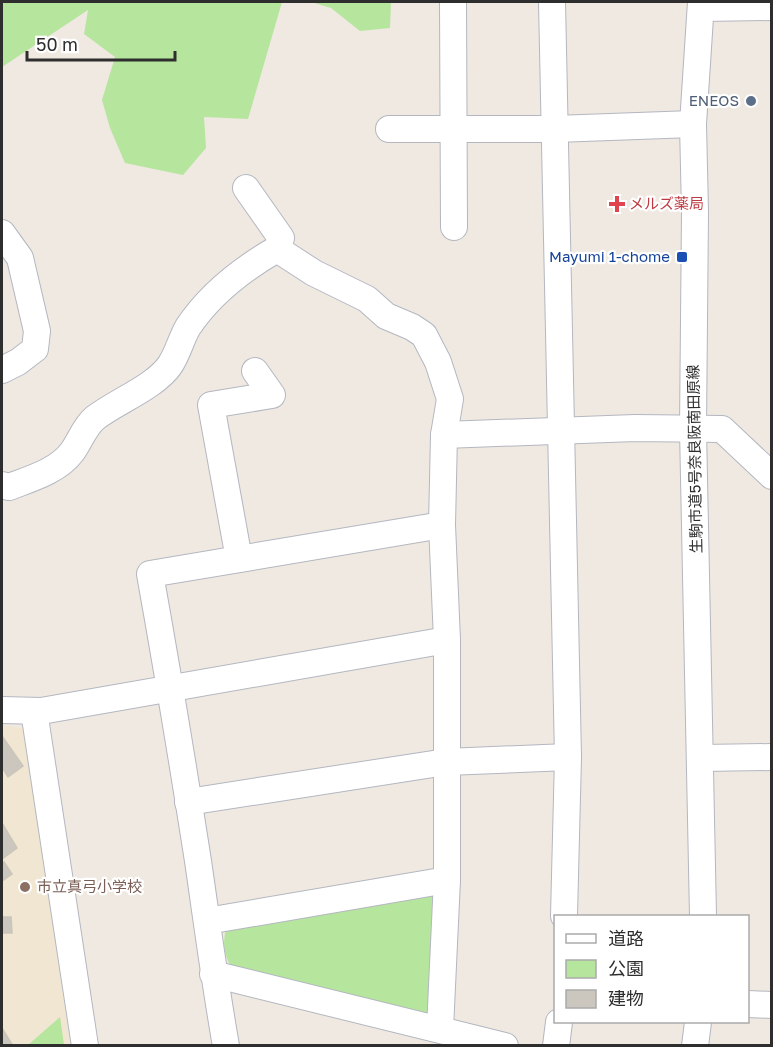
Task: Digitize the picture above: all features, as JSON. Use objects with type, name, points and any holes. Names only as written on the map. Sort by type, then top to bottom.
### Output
[{"type":"street","points":[[453,2],[454,227]]},
{"type":"street","points":[[552,2],[568,757],[564,915]]},
{"type":"street","points":[[701,5],[771,7]]},
{"type":"street","name":"生駒市道5号奈良阪南田原線","points":[[701,5],[693,124],[695,212],[693,429],[703,915]]},
{"type":"street","points":[[389,129],[555,129],[693,124]]},
{"type":"street","points":[[2,485],[9,488],[61,463],[71,453],[93,419],[158,377],[170,364],[190,325],[212,299],[243,269],[278,249],[280,238],[246,188]]},
{"type":"street","points":[[2,233],[20,258],[37,332],[35,349],[18,362],[2,370]]},
{"type":"street","points":[[278,249],[314,273],[367,299],[386,316],[424,335],[438,362],[450,399],[444,435],[442,525],[447,640],[447,880],[440,1029]]},
{"type":"street","points":[[239,559],[211,405],[272,395],[255,371]]},
{"type":"street","points":[[444,435],[634,428],[722,429],[771,476]]},
{"type":"street","points":[[226,1046],[213,974],[171,689],[150,573],[442,525]]},
{"type":"street","points":[[2,710],[34,711],[447,640]]},
{"type":"street","points":[[34,711],[85,1046]]},
{"type":"street","points":[[188,802],[446,762],[568,757]]},
{"type":"street","points":[[700,758],[771,757]]},
{"type":"street","points":[[207,921],[447,880]]},
{"type":"street","points":[[213,974],[505,1046]]},
{"type":"street","points":[[749,1004],[771,1005]]},
{"type":"street","points":[[556,1046],[560,1023]]},
{"type":"street","points":[[695,1046],[698,1023]]},
{"type":"shaded area","name":"市立真弓小学校","points":[[2,725],[25,729],[70,1045],[2,1045]]},
{"type":"green space","points":[[2,2],[282,2],[248,119],[204,117],[206,148],[183,175],[125,163],[110,128],[102,100],[115,57],[84,34],[88,10],[2,67]]},
{"type":"green space","points":[[311,2],[391,2],[390,28],[360,31],[331,8]]},
{"type":"green space","points":[[429,893],[439,903],[433,1009],[424,1016],[233,971],[226,955],[224,939],[227,927]]},
{"type":"green space","points":[[60,1017],[64,1045],[28,1045]]},
{"type":"building","points":[[2,736],[23,766],[8,777],[2,767]]},
{"type":"building","points":[[2,823],[17,848],[2,859]]},
{"type":"building","points":[[4,862],[12,874],[2,881],[2,864]]},
{"type":"building","points":[[2,917],[11,917],[12,933],[2,933]]},
{"type":"building","points":[[2,1028],[13,1046],[2,1046]]},
{"type":"place","name":"ENEOS","points":[[751,101]]},
{"type":"place","name":"メルズ薬局","points":[[617,204]]},
{"type":"place","name":"Mayumi 1-chome","points":[[682,257]]},
{"type":"place","name":"市立真弓小学校","points":[[25,887]]}]
